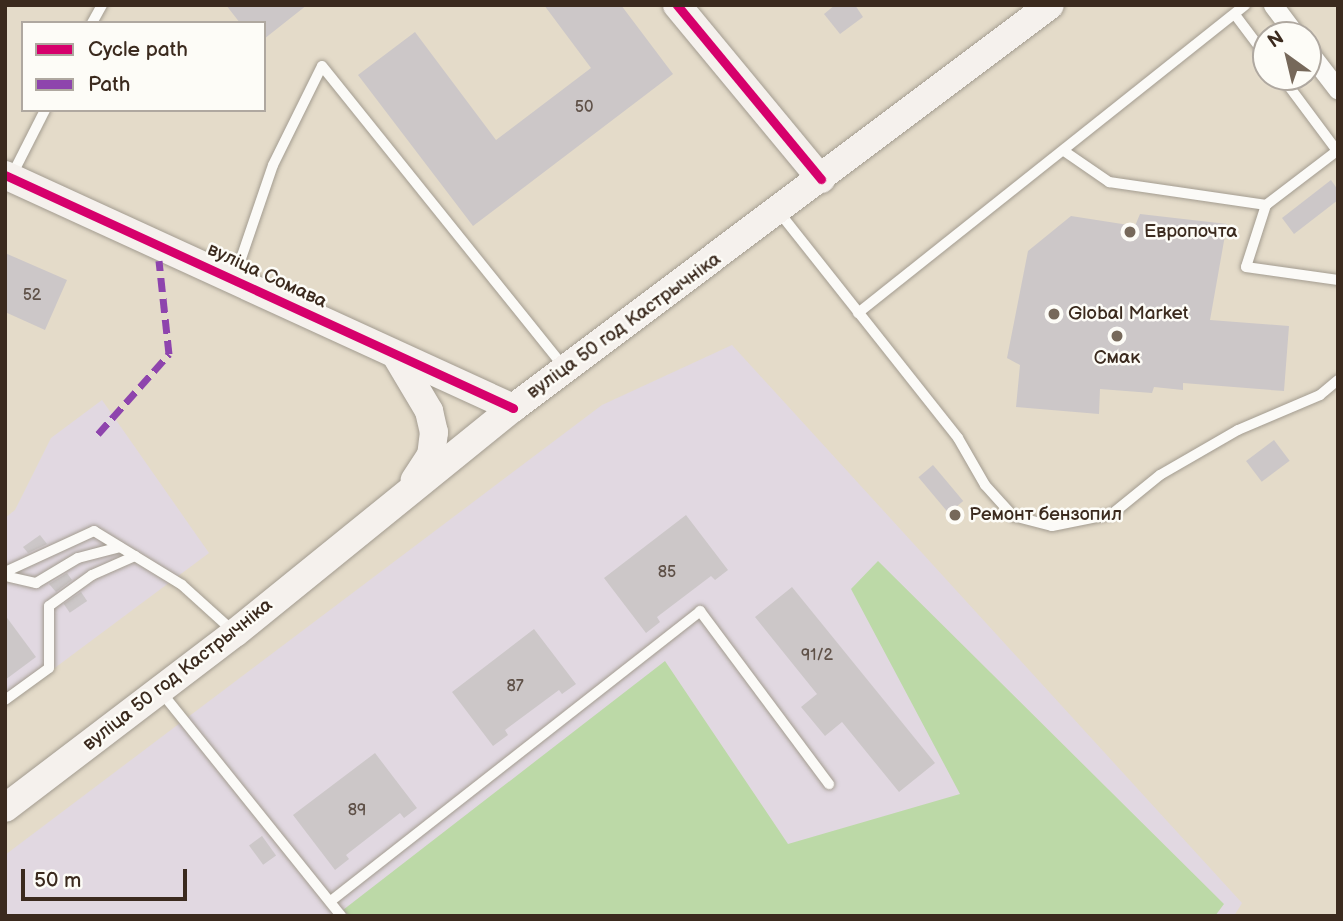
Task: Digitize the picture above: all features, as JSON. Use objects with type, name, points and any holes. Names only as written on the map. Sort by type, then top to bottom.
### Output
[{"type":"main road","points":[[677,5],[821,179]]},
{"type":"main road","name":"вуліца 50 год Кастрычніка","points":[[5,807],[234,633],[513,408],[778,212],[1050,5]]},
{"type":"main road","name":"вуліца Сомава","points":[[8,176],[234,279],[397,358],[513,408]]},
{"type":"main road","points":[[391,506],[431,454],[434,432],[429,411],[397,358]]},
{"type":"street","points":[[1273,5],[1285,21]]},
{"type":"street","points":[[1322,69],[1338,90]]},
{"type":"lane","points":[[93,21],[102,5]]},
{"type":"lane","points":[[858,313],[1236,16],[1245,5]]},
{"type":"lane","points":[[1236,16],[1252,37]]},
{"type":"lane","points":[[234,279],[273,166],[322,66],[565,370]]},
{"type":"lane","points":[[1293,91],[1338,151],[1266,205],[1246,267],[1338,280]]},
{"type":"lane","points":[[8,176],[44,112]]},
{"type":"lane","points":[[1064,151],[1109,182],[1266,205]]},
{"type":"lane","points":[[778,212],[958,438],[985,485],[1013,516],[1052,526],[1112,514],[1160,475],[1238,430],[1320,395],[1338,380]]},
{"type":"lane","points":[[5,574],[94,531],[182,585],[234,633]]},
{"type":"lane","points":[[5,574],[36,583],[78,558],[120,547]]},
{"type":"lane","points":[[5,700],[49,668],[48,606],[92,575],[135,556]]},
{"type":"lane","points":[[332,900],[699,611],[829,784]]},
{"type":"lane","points":[[160,690],[332,900],[341,916]]},
{"type":"shaded area","points":[[732,345],[1242,903],[1234,916],[5,916],[5,855],[602,405]]},
{"type":"shaded area","points":[[102,400],[209,553],[5,705],[5,518],[15,510],[51,438]]},
{"type":"green space","points":[[878,561],[1224,904],[1215,916],[350,916],[343,910],[665,661],[788,844],[960,794],[851,589]]},
{"type":"building","points":[[226,5],[307,5],[266,37],[266,21],[238,21]]},
{"type":"building","points":[[544,5],[621,5],[673,74],[473,226],[358,75],[415,32],[496,140],[591,68]]},
{"type":"building","points":[[835,5],[855,5],[863,17],[840,34],[824,14]]},
{"type":"building","points":[[1331,180],[1338,190],[1338,200],[1294,234],[1282,218]]},
{"type":"building","points":[[1140,214],[1227,224],[1210,320],[1289,326],[1284,391],[1183,383],[1183,390],[1154,387],[1152,393],[1100,389],[1099,414],[1016,407],[1020,365],[1007,358],[1028,251],[1071,216],[1135,226]]},
{"type":"building","points":[[5,253],[67,280],[45,330],[5,312]]},
{"type":"building","points":[[1274,440],[1290,461],[1262,482],[1246,461]]},
{"type":"building","points":[[933,465],[963,501],[949,513],[918,477]]},
{"type":"building","points":[[686,515],[728,570],[715,580],[711,576],[657,617],[660,622],[646,633],[604,578]]},
{"type":"building","points":[[40,535],[47,544],[28,553],[23,547]]},
{"type":"building","points":[[67,573],[72,580],[56,592],[49,584]]},
{"type":"building","points":[[792,587],[935,763],[899,792],[842,722],[825,736],[801,707],[817,694],[755,617]]},
{"type":"building","points":[[81,592],[87,601],[70,613],[64,604]]},
{"type":"building","points":[[5,615],[36,657],[5,680]]},
{"type":"building","points":[[534,629],[576,684],[562,694],[559,690],[505,730],[508,735],[493,746],[452,692]]},
{"type":"building","points":[[375,753],[417,808],[404,818],[400,813],[346,855],[349,859],[335,870],[293,815]]},
{"type":"building","points":[[262,836],[276,855],[263,865],[249,845]]},
{"type":"marked path","points":[[98,434],[169,354],[159,261]]},
{"type":"cycle path","points":[[677,5],[821,179]]},
{"type":"cycle path","points":[[5,175],[513,408]]},
{"type":"place","name":"Европочта","points":[[1130,232]]},
{"type":"place","name":"Globаl Market","points":[[1054,314]]},
{"type":"place","name":"Смак","points":[[1117,336]]},
{"type":"place","name":"Ремонт бензопил","points":[[955,515]]}]
